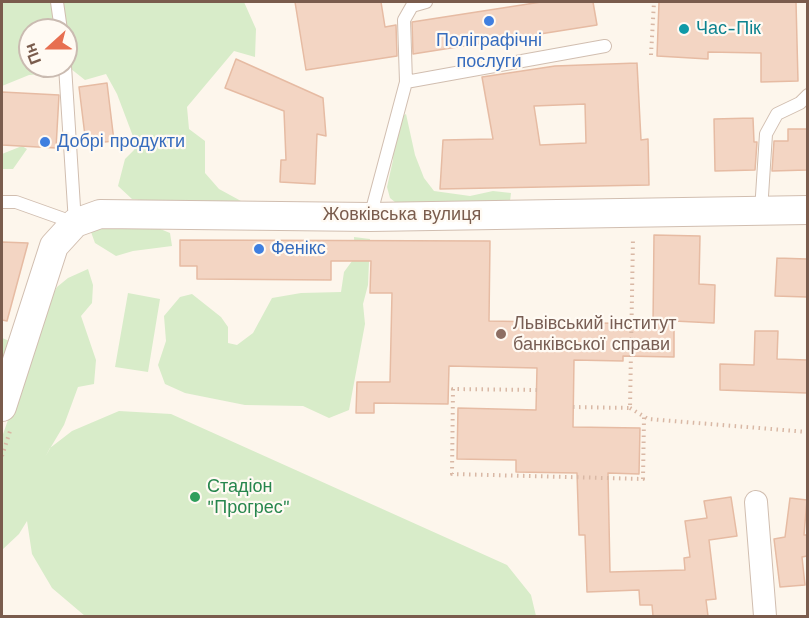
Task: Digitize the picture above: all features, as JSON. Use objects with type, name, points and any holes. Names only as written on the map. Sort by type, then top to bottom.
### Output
[{"type":"street","name":"Жовківська вулиця","points":[[75,223],[100,214],[370,217],[807,210]]},
{"type":"street","points":[[7,414],[54,246],[75,223]]},
{"type":"street","points":[[756,502],[765,616]]},
{"type":"lane","points":[[57,2],[59,18]]},
{"type":"lane","points":[[370,217],[406,82],[404,20],[412,6],[426,2]]},
{"type":"lane","points":[[406,82],[604,46]]},
{"type":"lane","points":[[2,202],[16,202],[75,223],[66,78]]},
{"type":"lane","points":[[761,211],[766,134],[777,114],[800,103],[807,95]]},
{"type":"path","points":[[651,55],[654,2]]},
{"type":"path","points":[[630,408],[633,238],[637,230]]},
{"type":"path","points":[[622,238],[633,238]]},
{"type":"path","points":[[537,390],[453,389],[452,474],[643,479],[644,417]]},
{"type":"path","points":[[573,407],[630,408],[644,417],[807,432]]},
{"type":"path","points":[[2,456],[7,414]]},
{"type":"green space","points":[[2,2],[244,2],[256,29],[255,57],[234,51],[187,107],[189,129],[205,141],[205,173],[219,189],[241,201],[219,209],[132,199],[118,186],[125,159],[134,150],[134,139],[117,94],[106,74],[85,80],[78,74],[78,18],[18,18],[18,78],[22,78],[2,86]]},
{"type":"green space","points":[[406,114],[415,155],[424,178],[434,191],[470,196],[493,191],[511,193],[509,210],[407,212],[390,198],[387,187],[393,160],[394,125],[398,118]]},
{"type":"green space","points":[[22,146],[27,149],[13,169],[2,169],[2,154]]},
{"type":"green space","points":[[153,226],[170,233],[172,246],[133,251],[116,256],[95,243],[91,232],[96,227]]},
{"type":"green space","points":[[354,237],[370,239],[368,285],[363,304],[365,324],[349,410],[329,418],[303,406],[245,405],[185,393],[165,384],[158,365],[166,341],[164,316],[180,297],[192,294],[221,317],[228,327],[228,343],[237,345],[253,333],[272,298],[301,293],[341,292],[344,272],[355,257]]},
{"type":"green space","name":"Стадіон \"Прогрес\"","points":[[88,269],[93,285],[92,303],[81,316],[96,360],[94,384],[78,387],[64,425],[51,448],[72,431],[119,411],[171,414],[507,565],[531,595],[536,616],[85,616],[52,588],[32,554],[27,521],[19,534],[2,550],[2,437],[8,420],[9,385],[2,377],[2,338],[12,342],[42,313],[57,287],[68,278]]},
{"type":"green space","points":[[128,293],[160,299],[148,372],[115,367]]},
{"type":"building","points":[[295,2],[381,2],[385,27],[396,25],[397,56],[306,70]]},
{"type":"building","points":[[541,2],[593,2],[597,25],[413,54],[412,22]]},
{"type":"building","points":[[659,2],[796,2],[798,81],[761,82],[761,53],[708,52],[708,59],[657,56]]},
{"type":"building","points":[[236,59],[323,98],[326,136],[317,134],[315,184],[280,182],[281,160],[286,160],[284,111],[225,88]]},
{"type":"building","points":[[637,63],[641,140],[648,139],[649,185],[440,189],[443,140],[493,139],[482,77],[555,66]],"holes":[[[585,104],[586,143],[540,145],[534,106]]]},
{"type":"building","points":[[107,83],[114,141],[86,144],[79,87]]},
{"type":"building","points":[[2,92],[59,95],[56,148],[2,145]]},
{"type":"building","points":[[753,118],[754,142],[757,142],[755,170],[715,171],[714,119]]},
{"type":"building","points":[[788,129],[807,129],[807,170],[772,171],[774,141],[788,141]]},
{"type":"building","points":[[654,235],[700,236],[699,284],[715,285],[714,323],[674,321],[674,357],[623,356],[623,361],[574,360],[573,427],[640,428],[639,474],[608,473],[610,572],[685,570],[684,558],[690,557],[685,521],[707,518],[704,501],[731,497],[737,536],[709,540],[716,599],[706,600],[708,616],[653,616],[652,605],[640,605],[639,590],[587,592],[585,535],[579,535],[577,473],[516,472],[516,460],[457,459],[458,408],[536,410],[537,368],[449,366],[448,404],[374,403],[374,413],[356,413],[357,382],[390,382],[392,293],[370,293],[371,261],[331,261],[331,280],[197,279],[197,266],[180,266],[180,240],[490,241],[489,321],[653,324]]},
{"type":"building","points":[[2,242],[28,243],[7,321],[2,320]]},
{"type":"building","points":[[777,258],[807,259],[807,297],[775,296]]},
{"type":"building","points":[[755,331],[778,331],[777,359],[807,360],[807,393],[720,390],[720,364],[754,365]]},
{"type":"building","points":[[790,498],[807,500],[804,535],[807,535],[807,556],[802,557],[805,585],[780,587],[774,539],[785,537]]},
{"type":"place","name":"Поліграфічні послуги","points":[[489,21]]},
{"type":"place","name":"Час-Пік","points":[[684,29]]},
{"type":"place","name":"Добрі продукти","points":[[45,142]]},
{"type":"place","name":"Фенікс","points":[[259,249]]},
{"type":"place","name":"Львівський інститут банківської справи","points":[[501,334]]},
{"type":"place","name":"Стадіон \"Прогрес\"","points":[[195,497]]}]
